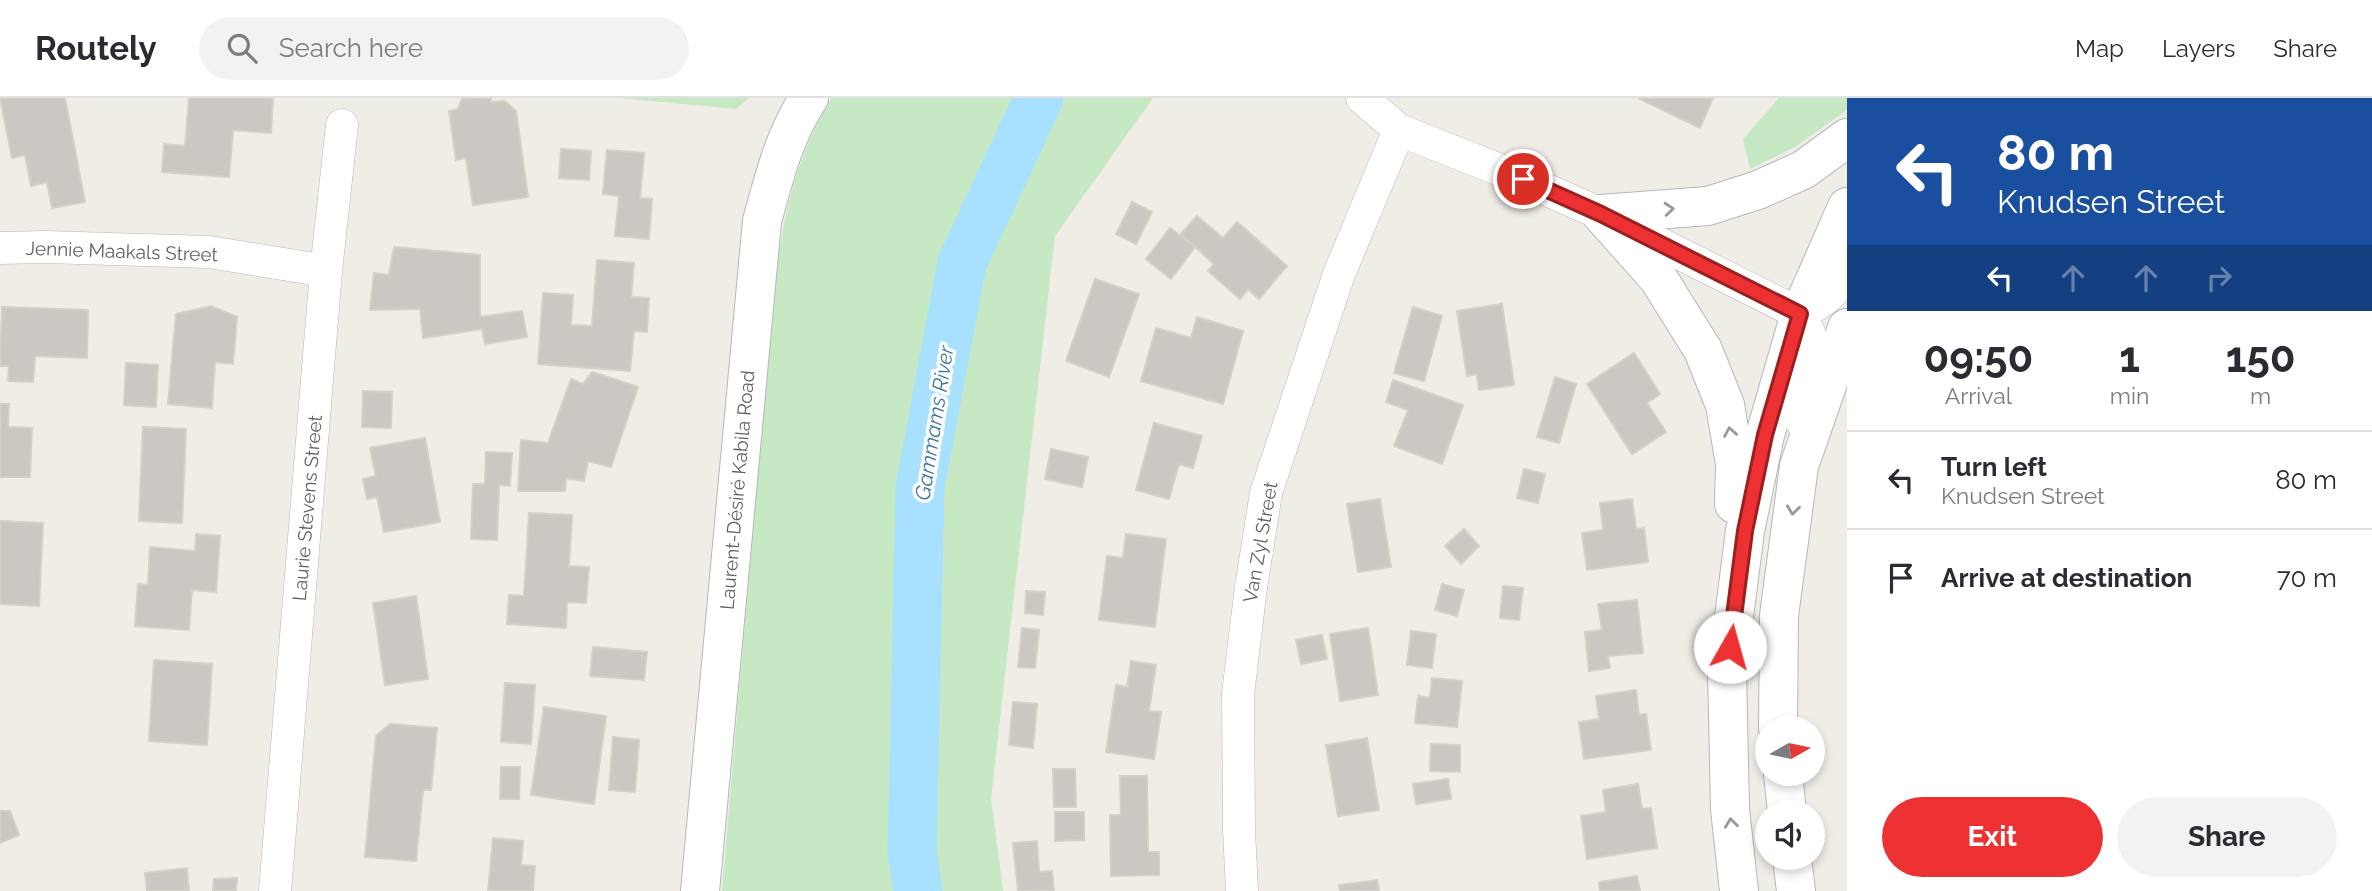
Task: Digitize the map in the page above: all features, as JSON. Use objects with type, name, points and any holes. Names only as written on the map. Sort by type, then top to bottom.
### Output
[{"type":"street","name":"Laurent-Désiré Kabila Road","points":[[700,891],[762,221],[784,145],[791,127],[809,98]]},
{"type":"street","points":[[1362,98],[1399,130],[1523,179],[1601,214],[1800,314],[1810,335],[1813,351],[1799,430],[1799,466],[1779,616],[1778,716]]},
{"type":"street","name":"Laurie Stevens Street","points":[[275,891],[326,271],[342,125]]},
{"type":"street","name":"Van Zyl Street","points":[[1242,891],[1238,694],[1266,493],[1339,274],[1399,130]]},
{"type":"street","points":[[1601,214],[1708,206],[1758,190],[1803,170],[1847,138]]},
{"type":"street","points":[[1727,671],[1745,531],[1765,435],[1800,314],[1847,207]]},
{"type":"street","points":[[1601,214],[1658,278],[1703,350],[1725,405],[1735,464],[1727,671],[1730,809],[1739,891]]},
{"type":"street","name":"Jennie Maakals Street","points":[[0,248],[209,252],[326,271]]},
{"type":"street","points":[[1800,314],[1821,304],[1837,290],[1847,272]]},
{"type":"street","points":[[1799,466],[1847,328]]},
{"type":"street","points":[[1793,870],[1796,891]]},
{"type":"green space","points":[[620,98],[749,98],[736,109]]},
{"type":"green space","points":[[832,98],[1153,98],[1055,236],[991,798],[1003,891],[722,891],[774,286],[792,189],[808,144]]},
{"type":"green space","points":[[1779,98],[1847,98],[1847,110],[1795,147],[1750,169],[1743,139]]},
{"type":"building","points":[[0,98],[65,98],[85,202],[52,208],[47,182],[31,186],[25,155],[12,158]]},
{"type":"building","points":[[189,98],[273,98],[271,133],[233,130],[229,177],[162,172],[164,144],[185,146]]},
{"type":"building","points":[[491,98],[491,102],[505,101],[516,111],[528,197],[473,205],[466,158],[456,160],[449,111],[458,109],[462,99]]},
{"type":"building","points":[[1638,98],[1713,98],[1700,128]]},
{"type":"building","points":[[561,149],[591,151],[589,180],[559,178]]},
{"type":"building","points":[[607,150],[644,153],[640,198],[652,199],[649,239],[615,236],[619,196],[603,194]]},
{"type":"building","points":[[1132,202],[1152,212],[1136,244],[1116,234]]},
{"type":"building","points":[[1197,216],[1223,238],[1237,222],[1287,266],[1259,299],[1248,289],[1240,299],[1208,271],[1214,264],[1181,234]]},
{"type":"building","points":[[1170,228],[1195,247],[1171,279],[1146,259]]},
{"type":"building","points":[[394,247],[480,255],[480,317],[522,311],[527,337],[485,344],[482,329],[423,338],[420,309],[370,310],[374,273],[389,275]]},
{"type":"building","points":[[597,260],[634,263],[631,297],[649,298],[647,332],[634,331],[630,371],[538,364],[543,293],[573,295],[571,325],[592,326]]},
{"type":"building","points":[[1095,279],[1139,294],[1109,377],[1066,361]]},
{"type":"building","points":[[1502,304],[1514,385],[1479,390],[1477,374],[1467,376],[1457,311]]},
{"type":"building","points":[[211,306],[237,317],[233,364],[215,362],[212,408],[168,404],[176,314]]},
{"type":"building","points":[[2,307],[88,310],[87,358],[35,356],[33,382],[8,381],[9,366],[0,366]]},
{"type":"building","points":[[1413,307],[1442,316],[1424,381],[1394,373]]},
{"type":"building","points":[[1197,317],[1243,331],[1223,404],[1141,381],[1156,328],[1191,338]]},
{"type":"building","points":[[1634,353],[1660,394],[1647,403],[1666,432],[1632,454],[1587,384]]},
{"type":"building","points":[[126,363],[158,365],[156,407],[124,405]]},
{"type":"building","points":[[592,372],[638,387],[611,467],[588,461],[584,481],[566,478],[565,491],[518,491],[521,440],[548,443],[571,379],[583,384]]},
{"type":"building","points":[[1555,377],[1576,384],[1559,443],[1537,437]]},
{"type":"building","points":[[1393,380],[1463,405],[1442,464],[1394,446],[1408,410],[1386,402]]},
{"type":"building","points":[[363,391],[392,392],[391,428],[362,427]]},
{"type":"building","points":[[0,404],[9,404],[8,427],[32,428],[30,477],[0,477]]},
{"type":"building","points":[[1154,423],[1202,436],[1193,468],[1179,464],[1169,499],[1136,490]]},
{"type":"building","points":[[143,427],[186,429],[182,523],[139,521]]},
{"type":"building","points":[[425,438],[440,522],[384,532],[377,497],[367,499],[363,479],[376,476],[370,448]]},
{"type":"building","points":[[1051,449],[1088,457],[1082,487],[1045,479]]},
{"type":"building","points":[[486,452],[512,453],[510,486],[499,485],[497,540],[471,539],[473,484],[485,484]]},
{"type":"building","points":[[1524,469],[1545,474],[1538,503],[1517,498]]},
{"type":"building","points":[[1380,499],[1391,567],[1358,572],[1347,504]]},
{"type":"building","points":[[1632,499],[1636,529],[1644,528],[1648,562],[1587,570],[1582,533],[1603,530],[1600,503]]},
{"type":"building","points":[[529,513],[572,515],[569,566],[589,567],[586,603],[567,602],[566,628],[507,624],[509,595],[524,596]]},
{"type":"building","points":[[0,521],[43,523],[39,606],[0,604]]},
{"type":"building","points":[[1464,529],[1479,546],[1461,564],[1445,546]]},
{"type":"building","points":[[196,534],[220,536],[216,592],[192,590],[189,630],[135,626],[138,584],[148,585],[150,547],[195,551]]},
{"type":"building","points":[[1126,534],[1166,539],[1155,627],[1099,620],[1107,556],[1123,558]]},
{"type":"building","points":[[1442,584],[1464,590],[1457,616],[1435,610]]},
{"type":"building","points":[[1503,586],[1523,588],[1519,620],[1500,618]]},
{"type":"building","points":[[1026,591],[1045,592],[1043,615],[1025,613]]},
{"type":"building","points":[[416,596],[428,679],[385,685],[373,603]]},
{"type":"building","points":[[1637,600],[1643,653],[1608,656],[1610,668],[1589,671],[1585,632],[1602,630],[1598,604]]},
{"type":"building","points":[[1022,628],[1039,630],[1035,668],[1018,667]]},
{"type":"building","points":[[1368,628],[1378,695],[1340,701],[1330,634]]},
{"type":"building","points":[[1411,631],[1436,634],[1432,668],[1407,665]]},
{"type":"building","points":[[1322,635],[1327,659],[1301,664],[1296,640]]},
{"type":"building","points":[[593,647],[647,652],[644,680],[590,676]]},
{"type":"building","points":[[154,660],[212,664],[207,745],[149,741]]},
{"type":"building","points":[[1131,661],[1156,665],[1149,711],[1161,712],[1154,759],[1106,752],[1116,685],[1127,687]]},
{"type":"building","points":[[1432,678],[1462,681],[1457,727],[1415,723],[1418,696],[1430,698]]},
{"type":"building","points":[[505,683],[535,685],[531,744],[501,742]]},
{"type":"building","points":[[1636,690],[1639,715],[1646,714],[1651,750],[1584,759],[1579,722],[1599,719],[1596,696]]},
{"type":"building","points":[[1013,702],[1037,704],[1033,748],[1009,745]]},
{"type":"building","points":[[544,707],[606,716],[594,804],[531,795]]},
{"type":"building","points":[[390,724],[437,728],[431,790],[423,790],[416,861],[365,857],[376,736]]},
{"type":"building","points":[[613,737],[639,740],[635,792],[609,790]]},
{"type":"building","points":[[1367,738],[1379,810],[1338,816],[1326,745]]},
{"type":"building","points":[[1431,744],[1460,745],[1460,772],[1430,771]]},
{"type":"building","points":[[501,767],[520,767],[519,799],[500,799]]},
{"type":"building","points":[[1053,769],[1075,769],[1076,807],[1054,807]]},
{"type":"building","points":[[1120,776],[1147,776],[1148,852],[1159,852],[1159,875],[1111,876],[1110,815],[1121,815]]},
{"type":"building","points":[[1448,779],[1451,799],[1416,804],[1413,784]]},
{"type":"building","points":[[1638,784],[1642,809],[1651,808],[1657,848],[1587,859],[1581,816],[1606,812],[1603,790]]},
{"type":"building","points":[[0,811],[10,811],[19,835],[0,843]]},
{"type":"building","points":[[1055,812],[1084,812],[1084,840],[1055,841]]},
{"type":"building","points":[[493,838],[523,841],[521,865],[535,866],[533,891],[488,891]]},
{"type":"building","points":[[1037,841],[1039,872],[1052,871],[1054,890],[1018,891],[1013,843]]},
{"type":"building","points":[[187,868],[189,891],[147,891],[145,873]]},
{"type":"building","points":[[1637,876],[1640,891],[1600,891],[1599,882]]},
{"type":"building","points":[[237,878],[236,891],[213,891],[214,879]]},
{"type":"building","points":[[1377,880],[1379,891],[1340,891],[1339,885]]},
{"type":"waterway","name":"Gammams River","points":[[918,891],[912,851],[920,487],[962,263],[1039,98]]},
{"type":"route","points":[[1523,179],[1601,214],[1800,314],[1765,435],[1745,531],[1730,647]]}]
